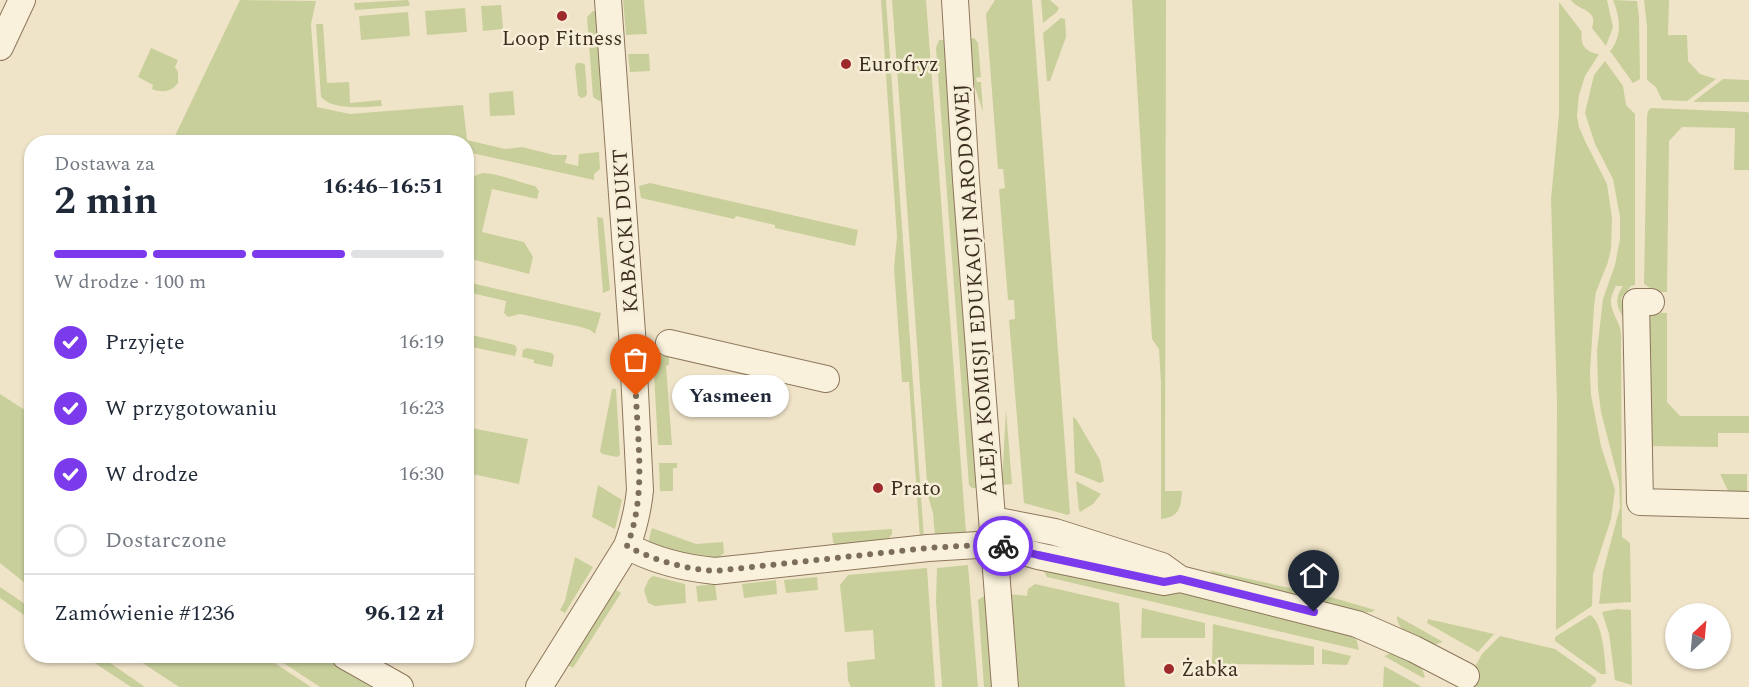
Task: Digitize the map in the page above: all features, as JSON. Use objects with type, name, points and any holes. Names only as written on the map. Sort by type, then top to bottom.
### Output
[{"type":"street","points":[[0,47],[22,0]]},
{"type":"street","name":"KABACKI DUKT","points":[[539,687],[627,546],[638,512],[640,490],[632,333],[608,0]]},
{"type":"street","name":"ALEJA KOMISJI EDUKACJI NARODOWEJ","points":[[955,0],[967,191],[1005,687]]},
{"type":"street","points":[[1651,302],[1636,302],[1640,502],[1749,505]]},
{"type":"street","points":[[669,343],[826,379]]},
{"type":"street","points":[[627,546],[648,557],[701,570],[715,571],[928,548],[994,532],[1038,555],[1164,582],[1180,579],[1357,624],[1466,676]]},
{"type":"street","points":[[357,663],[400,687]]},
{"type":"green space","points":[[240,0],[316,1],[311,24],[317,107],[350,114],[463,105],[466,135],[175,135]]},
{"type":"green space","points":[[408,0],[410,5],[408,6],[355,10],[354,3]]},
{"type":"green space","points":[[623,0],[644,0],[647,34],[626,35]]},
{"type":"green space","points":[[881,0],[886,0],[924,539],[920,539],[909,382],[902,382],[894,267],[897,237]]},
{"type":"green space","points":[[892,0],[926,0],[966,532],[935,537],[933,513],[928,496]]},
{"type":"green space","points":[[995,0],[1032,0],[1070,513],[1068,515],[1024,503],[1009,320],[1015,319],[1014,300],[1008,300],[999,189],[1005,188],[1003,169],[998,169],[986,14]]},
{"type":"green space","points":[[1041,0],[1050,0],[1059,8],[1043,23]]},
{"type":"green space","points":[[1132,0],[1166,0],[1165,491],[1182,491],[1178,511],[1172,516],[1161,519],[1161,384],[1159,349],[1152,339]]},
{"type":"green space","points":[[1571,0],[1607,0],[1613,27],[1606,46],[1592,28],[1593,17]]},
{"type":"green space","points":[[1613,0],[1637,1],[1640,79],[1633,83],[1610,51],[1619,33]]},
{"type":"green space","points":[[1644,0],[1669,0],[1668,35],[1687,35],[1688,61],[1700,74],[1716,79],[1687,101],[1662,100],[1656,87],[1647,80],[1647,26]]},
{"type":"green space","points":[[1559,2],[1582,32],[1581,37],[1585,48],[1599,54],[1585,76],[1579,95],[1577,116],[1585,141],[1607,184],[1612,218],[1611,249],[1596,292],[1594,306],[1590,373],[1591,395],[1601,446],[1615,490],[1611,519],[1593,574],[1592,606],[1556,630],[1557,403],[1551,199],[1559,114]]},
{"type":"green space","points":[[501,5],[503,29],[483,31],[481,6]]},
{"type":"green space","points":[[465,8],[467,32],[427,35],[425,11]]},
{"type":"green space","points":[[593,11],[597,11],[605,101],[599,101],[593,97],[587,17]]},
{"type":"green space","points":[[408,12],[410,36],[361,40],[359,16]]},
{"type":"green space","points":[[1061,18],[1065,19],[1066,37],[1050,81],[1047,81],[1043,33]]},
{"type":"green space","points":[[316,24],[323,24],[327,83],[349,82],[350,103],[381,100],[382,106],[342,106],[321,97]]},
{"type":"green space","points":[[974,38],[978,43],[981,77],[976,78],[977,82],[981,82],[983,112],[970,72],[969,39]]},
{"type":"green space","points":[[939,40],[946,40],[979,488],[972,488],[969,485],[936,48]]},
{"type":"green space","points":[[151,48],[178,60],[175,67],[178,72],[178,83],[170,90],[152,89],[153,85],[138,77]]},
{"type":"green space","points":[[628,54],[649,54],[650,71],[630,72]]},
{"type":"green space","points":[[1605,61],[1623,86],[1626,105],[1635,114],[1635,285],[1631,286],[1621,298],[1627,321],[1621,313],[1617,300],[1623,286],[1616,286],[1611,300],[1621,333],[1622,537],[1630,543],[1631,602],[1599,604],[1603,572],[1620,507],[1619,482],[1601,412],[1597,351],[1603,299],[1615,265],[1620,239],[1620,217],[1613,179],[1595,144],[1585,113],[1594,75]]},
{"type":"green space","points":[[577,63],[585,65],[587,94],[581,98],[578,95],[575,66]]},
{"type":"green space","points":[[1723,79],[1749,80],[1749,102],[1693,102]]},
{"type":"green space","points":[[513,91],[515,115],[490,116],[489,93]]},
{"type":"green space","points":[[1651,108],[1748,112],[1749,115],[1749,170],[1734,170],[1735,128],[1682,127],[1669,141],[1667,292],[1656,292],[1644,284],[1647,117]]},
{"type":"green space","points":[[474,142],[505,149],[522,147],[554,155],[567,155],[565,163],[578,166],[579,154],[599,152],[600,169],[594,174],[594,180],[474,154]]},
{"type":"green space","points":[[483,173],[503,176],[535,186],[539,191],[537,199],[492,189],[482,232],[524,242],[533,257],[529,274],[474,260],[474,177]]},
{"type":"green space","points":[[650,183],[858,230],[855,246],[775,228],[775,225],[736,216],[734,219],[641,198],[639,186]]},
{"type":"green space","points":[[597,217],[603,218],[610,290],[603,293]]},
{"type":"green space","points":[[474,284],[601,313],[595,334],[581,327],[520,314],[508,317],[504,313],[506,301],[474,294]]},
{"type":"green space","points":[[1645,312],[1667,313],[1667,402],[1680,416],[1749,416],[1749,433],[1718,433],[1718,447],[1647,446]]},
{"type":"green space","points":[[474,336],[515,345],[517,349],[515,356],[474,347]]},
{"type":"green space","points":[[527,348],[552,353],[554,356],[552,367],[534,363],[534,360],[522,357],[523,350]]},
{"type":"green space","points":[[656,355],[669,356],[669,365],[666,366],[672,445],[658,445],[653,357]]},
{"type":"green space","points":[[612,389],[616,389],[620,455],[617,457],[602,454],[600,451]]},
{"type":"green space","points":[[0,394],[24,409],[24,582],[0,563]]},
{"type":"green space","points":[[1006,410],[1012,484],[1002,485],[1002,481]]},
{"type":"green space","points":[[1073,417],[1100,460],[1104,481],[1100,483],[1075,473]]},
{"type":"green space","points":[[474,429],[528,439],[519,484],[474,474]]},
{"type":"green space","points":[[659,463],[677,463],[677,468],[673,468],[673,491],[660,491]]},
{"type":"green space","points":[[1720,474],[1747,474],[1745,494],[1731,497]]},
{"type":"green space","points":[[1076,481],[1101,494],[1093,504],[1080,512],[1079,510]]},
{"type":"green space","points":[[598,485],[622,500],[615,529],[592,517]]},
{"type":"green space","points":[[652,528],[696,544],[723,542],[724,553],[717,559],[661,550],[648,543]]},
{"type":"green space","points":[[892,529],[892,534],[885,543],[837,547],[833,542],[832,533]]},
{"type":"green space","points":[[575,557],[593,567],[565,613],[560,610],[565,601]]},
{"type":"green space","points":[[968,565],[978,687],[942,687],[936,602],[937,568]]},
{"type":"green space","points":[[927,568],[935,687],[851,687],[848,681],[847,662],[875,659],[873,630],[845,632],[840,585],[848,575]]},
{"type":"green space","points":[[1042,568],[1221,600],[1352,634],[1359,650],[1047,577]]},
{"type":"green space","points":[[1209,570],[1334,598],[1375,610],[1364,613],[1281,594],[1235,582]]},
{"type":"green space","points":[[653,576],[685,584],[686,603],[655,606],[648,603],[644,590]]},
{"type":"green space","points":[[817,577],[818,590],[786,593],[784,580]]},
{"type":"green space","points":[[776,580],[777,594],[744,598],[742,584]]},
{"type":"green space","points":[[715,584],[717,600],[698,602],[696,586]]},
{"type":"green space","points":[[1035,584],[1119,603],[1125,687],[1017,687],[1010,594],[1027,596],[1028,589]]},
{"type":"green space","points":[[0,587],[24,603],[24,615],[0,598]]},
{"type":"green space","points":[[613,588],[621,593],[573,668],[565,663]]},
{"type":"green space","points":[[984,596],[987,598],[994,687],[984,687],[978,600]]},
{"type":"green space","points":[[1142,608],[1205,623],[1205,638],[1141,638]]},
{"type":"green space","points":[[1617,609],[1631,610],[1632,685],[1615,680],[1609,634],[1602,612]]},
{"type":"green space","points":[[1590,615],[1601,633],[1606,674],[1601,674],[1555,641],[1555,637]]},
{"type":"green space","points":[[1397,616],[1443,642],[1430,646],[1414,637],[1400,627]]},
{"type":"green space","points":[[1428,619],[1494,634],[1478,652],[1427,623]]},
{"type":"green space","points":[[1213,624],[1314,647],[1314,665],[1212,664]]},
{"type":"green space","points":[[1500,636],[1555,649],[1596,678],[1596,682],[1590,687],[1464,687],[1482,654]]},
{"type":"green space","points":[[1322,649],[1351,656],[1347,665],[1322,664]]},
{"type":"green space","points":[[1395,652],[1421,665],[1425,677],[1423,678],[1384,656]]},
{"type":"green space","points":[[95,663],[110,663],[145,687],[131,687]]},
{"type":"green space","points":[[143,663],[275,663],[311,687],[179,687]]},
{"type":"green space","points":[[284,663],[334,663],[377,687],[320,687]]},
{"type":"green space","points":[[1384,666],[1422,687],[1383,687]]},
{"type":"way so far","points":[[636,396],[640,490],[638,512],[627,546],[648,557],[701,570],[715,571],[928,548],[995,544],[1003,546]]},
{"type":"place","name":"Loop Fitness","points":[[562,16]]},
{"type":"place","name":"Eurofryz","points":[[846,64]]},
{"type":"place","name":"Yasmeen","points":[[636,396]]},
{"type":"place","name":"Prato","points":[[878,488]]},
{"type":"place","name":"Żabka","points":[[1169,669]]},
{"type":"route","points":[[1003,546],[1164,582],[1180,579],[1314,612]]}]
